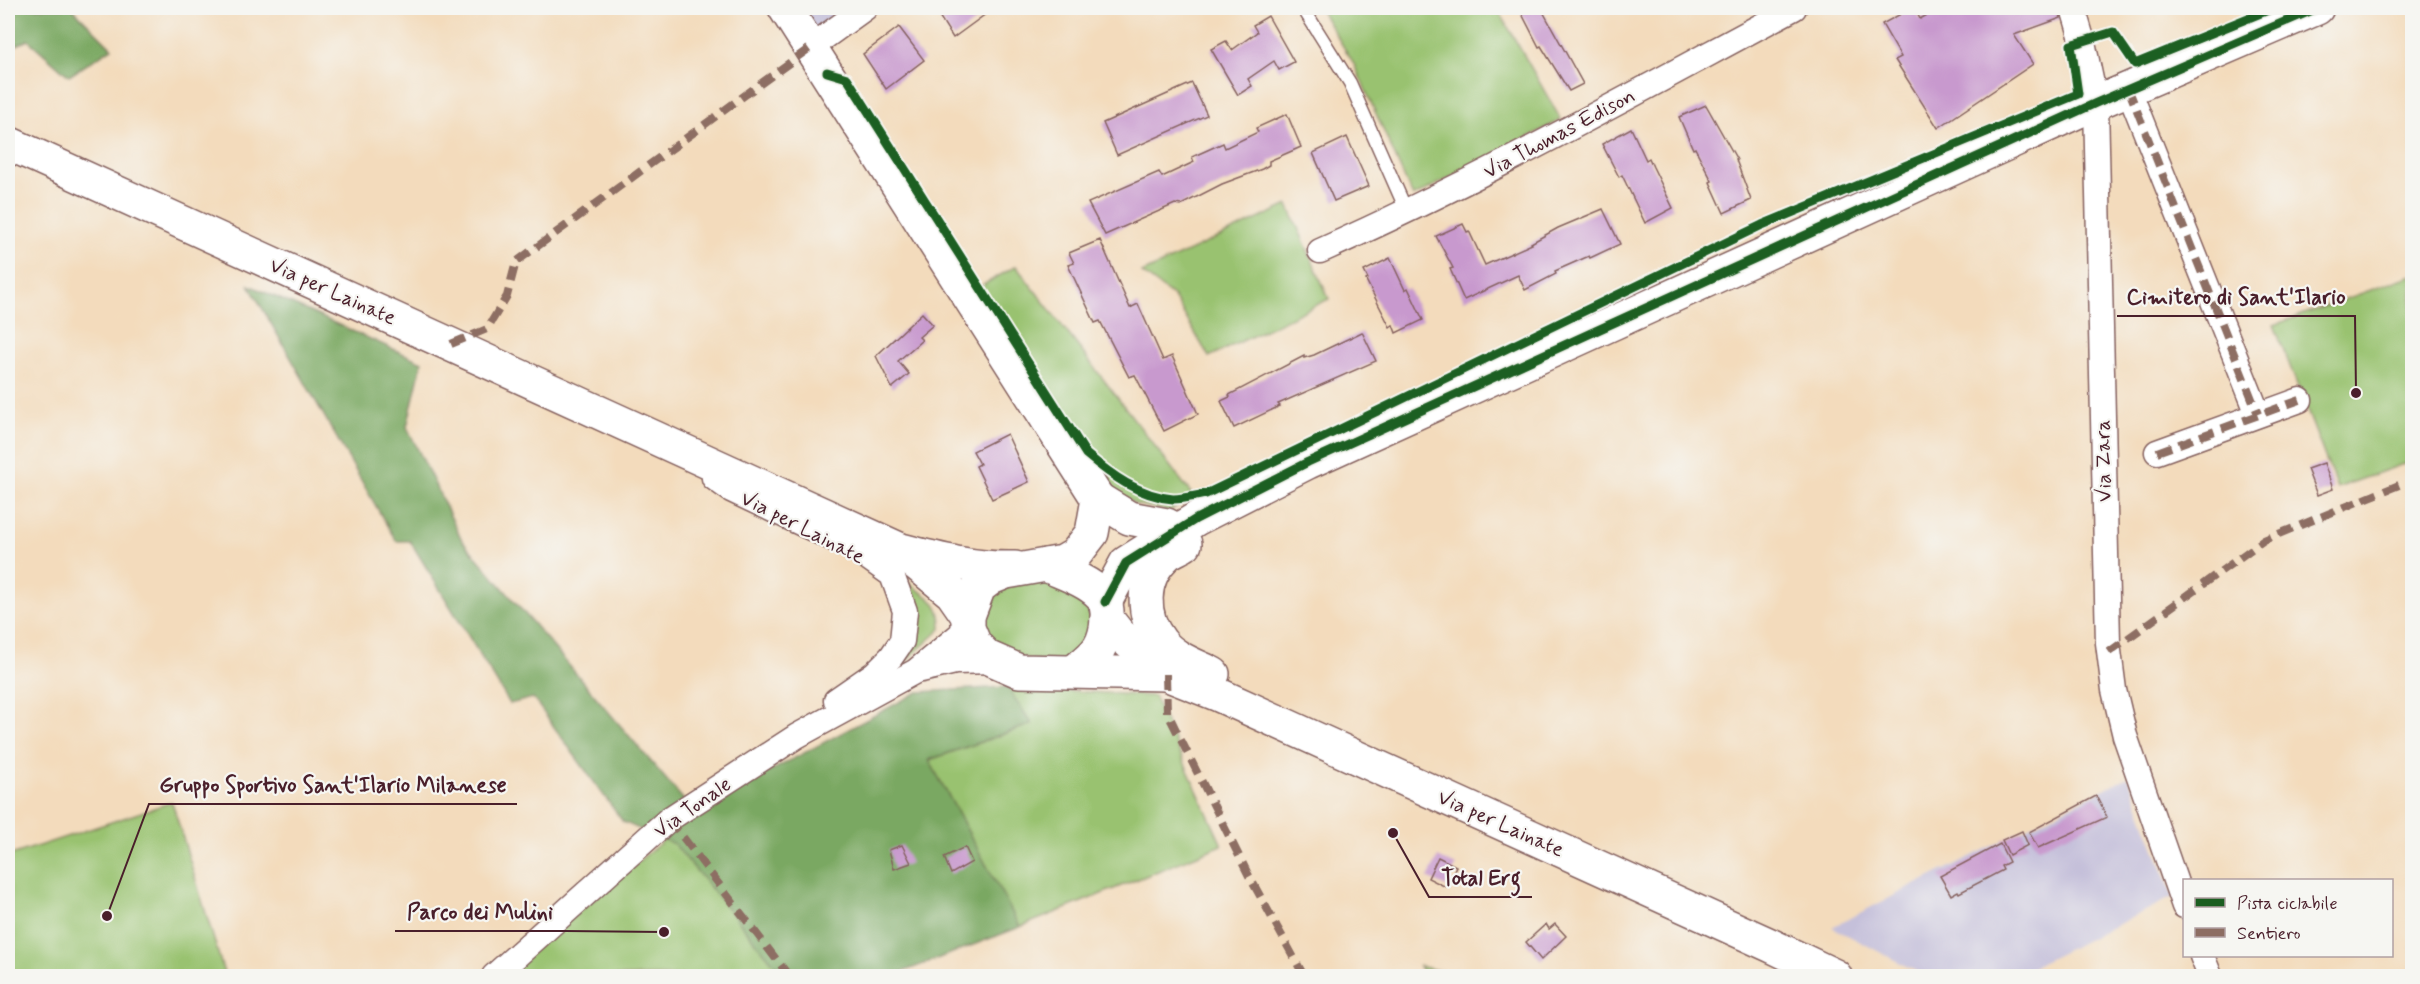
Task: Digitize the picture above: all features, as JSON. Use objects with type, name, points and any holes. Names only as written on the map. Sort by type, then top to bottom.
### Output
[{"type":"street","points":[[785,8],[1106,504],[1125,554],[1106,610]]},
{"type":"street","points":[[811,47],[865,8]]},
{"type":"street","name":"Via Thomas Edison","points":[[1320,251],[1407,212],[1794,8]]},
{"type":"street","name":"Via Zara","points":[[2073,8],[2096,103],[2108,643],[2114,690],[2126,736],[2183,903]]},
{"type":"street","points":[[916,671],[968,622],[979,587],[991,578],[1049,563],[1125,554],[1181,522],[1308,462],[2128,88],[2317,8]]},
{"type":"street","points":[[2128,88],[2258,414]]},
{"type":"street","name":"Via per Lainate","points":[[8,143],[900,550],[944,561],[988,568],[1049,563]]},
{"type":"street","points":[[2157,452],[2300,400]]},
{"type":"street","name":"Via per Lainate","points":[[659,439],[731,490],[857,550],[892,575],[904,611],[902,641],[891,657],[875,673],[814,715],[797,736]]},
{"type":"street","points":[[1308,462],[1286,495],[1190,541],[1164,557],[1150,578],[1144,596],[1150,623],[1161,643],[1180,658],[1368,750],[1390,772]]},
{"type":"street","points":[[1106,504],[1129,518],[1181,522]]},
{"type":"street","points":[[1049,563],[1092,533],[1106,504]]},
{"type":"street","name":"Via per Lainate","points":[[900,550],[952,593],[968,622]]},
{"type":"street","points":[[968,622],[975,645],[994,661],[1019,671],[1076,672],[1099,648],[1106,632],[1106,610],[1102,595],[1089,585],[1049,563]]},
{"type":"street","name":"Via per Lainate","points":[[1106,610],[1118,633],[1166,674],[1219,695],[1390,772],[1835,976]]},
{"type":"street","points":[[916,671],[955,662],[994,661]]},
{"type":"street","name":"Via Tonale","points":[[494,976],[669,819],[797,736],[916,671]]},
{"type":"street","name":"Via per Lainate","points":[[1076,672],[1166,674]]},
{"type":"street","points":[[2202,957],[2210,976]]},
{"type":"lane","points":[[1304,8],[1350,83],[1407,212]]},
{"type":"shaded area","points":[[792,8],[854,8],[812,38]]},
{"type":"shaded area","points":[[2128,777],[2173,897],[2015,976],[1925,976],[1832,927]]},
{"type":"green space","points":[[8,8],[72,8],[112,48],[69,76],[28,40],[8,49]]},
{"type":"green space","points":[[1319,8],[1497,8],[1561,120],[1413,197],[1353,62]]},
{"type":"green space","points":[[1288,205],[1329,299],[1209,357],[1174,297],[1142,273]]},
{"type":"green space","points":[[1016,266],[1194,497],[1169,511],[1135,504],[1100,479],[976,289]]},
{"type":"green space","points":[[2412,275],[2412,461],[2337,488],[2274,325]]},
{"type":"green space","points":[[249,285],[422,362],[407,427],[462,540],[694,812],[918,692],[1007,687],[1032,724],[929,760],[1020,927],[892,976],[784,976],[674,844],[623,822],[533,698],[510,704],[410,541],[396,541]]},
{"type":"green space","points":[[1030,581],[1056,583],[1084,599],[1090,617],[1088,633],[1080,648],[1067,658],[1051,662],[999,652],[983,627],[988,605],[996,594],[1001,590]]},
{"type":"green space","points":[[909,583],[929,597],[937,606],[941,629],[907,660],[895,666],[913,599]]},
{"type":"green space","points":[[1007,687],[1154,696],[1222,845],[1020,927],[929,760],[1032,724]]},
{"type":"green space","points":[[172,802],[225,976],[8,976],[8,856]]},
{"type":"green space","points":[[684,823],[813,976],[502,976]]},
{"type":"green space","points":[[1419,966],[1461,976],[1424,976]]},
{"type":"building","points":[[934,8],[994,8],[953,38]]},
{"type":"building","points":[[1519,8],[1541,8],[1583,84],[1569,91],[1541,46],[1539,47]]},
{"type":"building","points":[[1940,8],[2059,8],[2061,18],[2014,35],[2033,64],[1938,128],[1895,60],[1901,57],[1882,24],[1910,9],[1911,11],[1915,9],[1920,19]]},
{"type":"building","points":[[1268,16],[1294,62],[1279,70],[1274,61],[1248,79],[1252,86],[1238,95],[1211,49],[1226,41],[1232,50],[1257,32],[1253,25]]},
{"type":"building","points":[[899,27],[924,60],[886,89],[863,54]]},
{"type":"building","points":[[1192,83],[1207,115],[1117,155],[1103,123]]},
{"type":"building","points":[[1706,105],[1737,160],[1751,200],[1724,213],[1710,182],[1712,181],[1695,148],[1693,149],[1679,117]]},
{"type":"building","points":[[1287,114],[1301,147],[1269,161],[1269,165],[1262,169],[1105,235],[1088,203],[1159,172],[1162,177],[1194,162],[1192,157],[1223,143],[1225,148],[1258,132],[1256,128]]},
{"type":"building","points":[[1631,128],[1646,160],[1649,158],[1673,208],[1645,223],[1622,175],[1619,177],[1602,144]]},
{"type":"building","points":[[1347,137],[1369,186],[1334,201],[1313,153]]},
{"type":"building","points":[[1603,209],[1620,244],[1555,271],[1556,274],[1525,290],[1518,275],[1464,300],[1450,269],[1453,268],[1436,236],[1463,224],[1467,232],[1469,231],[1485,265],[1532,244],[1558,228]]},
{"type":"building","points":[[1100,240],[1130,308],[1138,304],[1163,360],[1172,356],[1198,414],[1164,431],[1135,375],[1129,377],[1100,321],[1095,323],[1068,265],[1074,263],[1069,253]]},
{"type":"building","points":[[1390,258],[1423,320],[1396,333],[1393,325],[1390,327],[1366,280],[1368,279],[1364,271]]},
{"type":"building","points":[[922,313],[933,325],[919,337],[922,340],[898,361],[909,374],[892,388],[876,356]]},
{"type":"building","points":[[1362,332],[1376,361],[1278,404],[1280,406],[1234,428],[1221,401],[1230,397],[1229,395],[1304,356],[1304,358],[1314,355]]},
{"type":"building","points":[[1007,434],[1029,482],[992,499],[976,466],[980,464],[973,451]]},
{"type":"building","points":[[2324,463],[2333,489],[2317,495],[2307,469]]},
{"type":"building","points":[[2096,796],[2107,817],[2038,848],[2029,832]]},
{"type":"building","points":[[2022,831],[2028,845],[2009,855],[2002,840]]},
{"type":"building","points":[[2000,844],[2009,862],[2001,866],[2003,870],[1951,895],[1940,876]]},
{"type":"building","points":[[902,845],[911,863],[894,869],[889,850]]},
{"type":"building","points":[[965,847],[972,862],[951,874],[944,857]]},
{"type":"building","points":[[1438,857],[1456,866],[1446,887],[1428,878]]},
{"type":"building","points":[[1546,924],[1549,929],[1555,924],[1566,936],[1541,960],[1526,942]]},
{"type":"marked path","points":[[451,344],[487,329],[507,296],[516,262],[811,47]]},
{"type":"marked path","points":[[2128,88],[2258,414]]},
{"type":"marked path","points":[[2157,452],[2300,400]]},
{"type":"marked path","points":[[2109,652],[2264,540],[2399,485],[2412,488]]},
{"type":"marked path","points":[[1166,674],[1167,712],[1248,874],[1304,976]]},
{"type":"marked path","points":[[669,819],[789,976]]},
{"type":"cycle path","points":[[827,72],[847,78],[1086,454],[1116,477],[1137,489],[1149,494],[1177,499],[1206,494],[1762,225],[2078,94],[2071,45],[2113,32],[2135,64],[2273,8]]},
{"type":"cycle path","points":[[1105,602],[1126,563],[1196,519],[1308,462],[2096,103],[2317,8]]},
{"type":"place","name":"Cimitero di Sant'Ilario","points":[[2356,393]]},
{"type":"place","name":"Total Erg","points":[[1393,833]]},
{"type":"place","name":"Gruppo Sportivo Sant'Ilario Milanese","points":[[107,916]]},
{"type":"place","name":"Parco dei Mulini","points":[[664,932]]}]
